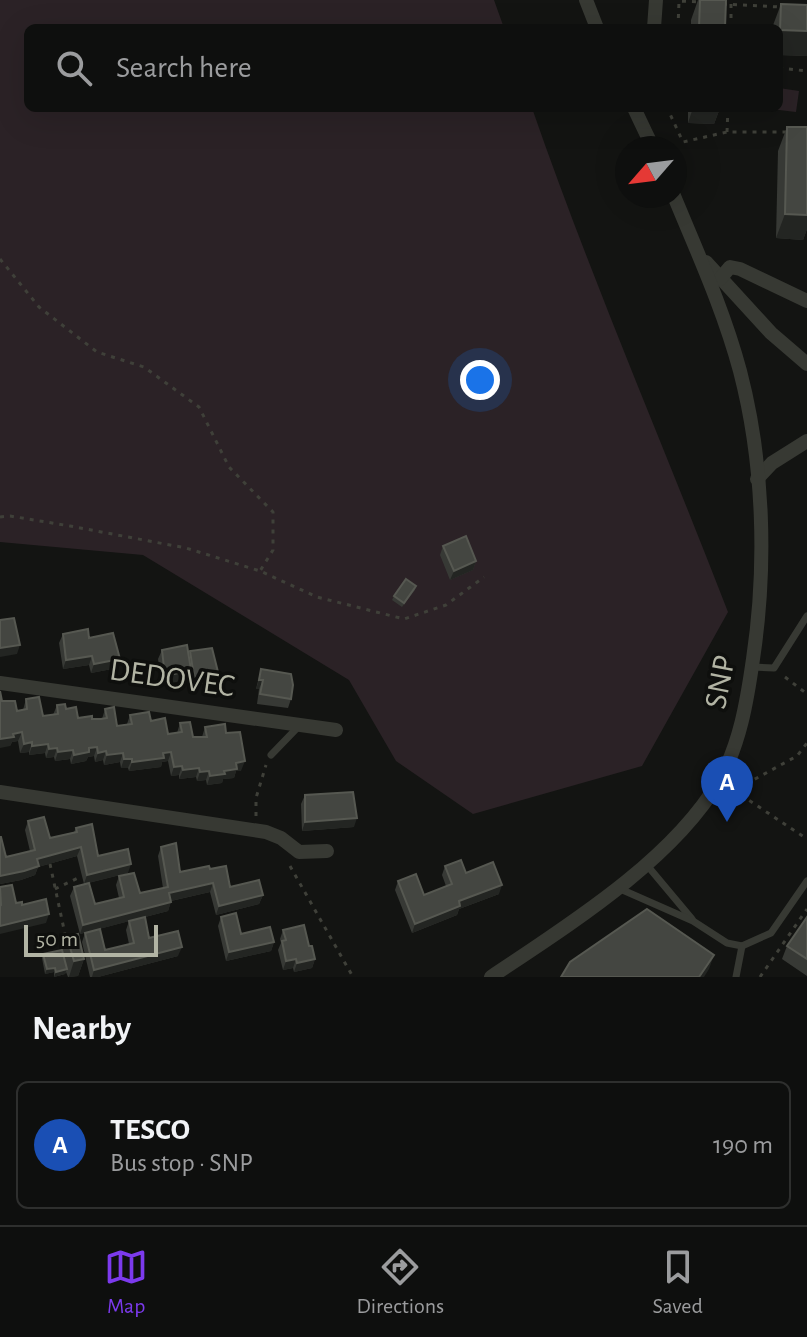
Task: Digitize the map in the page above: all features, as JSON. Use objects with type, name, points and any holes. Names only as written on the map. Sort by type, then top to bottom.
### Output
[{"type":"street","points":[[586,0],[595,24]]},
{"type":"street","points":[[654,24],[656,0]]},
{"type":"street","points":[[636,112],[647,136]]},
{"type":"street","name":"SNP","points":[[646,864],[677,833],[719,781],[736,742],[752,667],[759,598],[761,547],[753,430],[740,370],[719,305],[679,208]]},
{"type":"street","name":"SNP","points":[[698,252],[771,333],[807,364]]},
{"type":"street","points":[[720,279],[730,267],[740,269],[807,301]]},
{"type":"street","points":[[757,479],[772,463],[807,441]]},
{"type":"street","name":"DEDOVEC","points":[[0,683],[336,730]]},
{"type":"street","points":[[0,792],[258,831],[273,834],[299,852],[327,851]]},
{"type":"street","points":[[491,977],[618,888],[646,864]]},
{"type":"lane","points":[[752,667],[774,668],[807,616]]},
{"type":"lane","points":[[271,755],[300,725]]},
{"type":"lane","points":[[646,864],[693,921]]},
{"type":"lane","points":[[618,888],[693,921],[727,943],[742,946],[771,933],[807,881]]},
{"type":"lane","points":[[736,977],[742,946]]},
{"type":"path","points":[[678,24],[679,1],[705,3]]},
{"type":"path","points":[[718,3],[791,8]]},
{"type":"path","points":[[731,4],[731,24]]},
{"type":"path","points":[[783,68],[807,71]]},
{"type":"path","points":[[674,112],[670,114],[683,142],[727,132],[794,132]]},
{"type":"path","points":[[727,132],[728,112]]},
{"type":"path","points":[[0,259],[39,307],[97,352],[144,367],[199,407],[229,467],[273,512],[273,550],[260,571]]},
{"type":"path","points":[[0,517],[10,516],[186,548],[260,571],[317,597],[404,619],[446,605],[484,577]]},
{"type":"path","points":[[774,668],[807,694]]},
{"type":"path","points":[[746,784],[797,756],[807,743]]},
{"type":"path","points":[[258,831],[256,798],[271,755]]},
{"type":"path","points":[[741,795],[807,839]]},
{"type":"path","points":[[287,860],[353,977]]},
{"type":"path","points":[[50,864],[65,934]]},
{"type":"path","points":[[55,889],[82,876]]},
{"type":"path","points":[[760,977],[807,909]]},
{"type":"shaded area","points":[[0,0],[494,0],[503,24],[24,24],[24,112],[533,112],[603,298],[728,612],[642,766],[473,814],[396,761],[349,680],[143,555],[0,542]]},
{"type":"shaded area","points":[[783,89],[799,91],[796,112],[783,111]]},
{"type":"building","points":[[700,0],[726,0],[725,24],[699,24]]},
{"type":"building","points":[[781,4],[807,5],[807,31],[783,30],[783,24],[780,24]]},
{"type":"building","points":[[787,127],[807,127],[807,215],[785,214]]},
{"type":"building","points":[[466,536],[476,561],[454,571],[443,546]]},
{"type":"building","points":[[406,579],[416,586],[404,603],[394,596]]},
{"type":"building","points":[[14,618],[20,645],[0,648],[0,620]]},
{"type":"building","points":[[88,629],[89,638],[113,633],[120,659],[94,664],[92,656],[66,660],[63,634]]},
{"type":"building","points":[[187,645],[191,670],[165,676],[162,650]]},
{"type":"building","points":[[212,648],[218,672],[194,677],[190,651]]},
{"type":"building","points":[[261,669],[291,674],[291,699],[260,694],[263,680],[259,680]]},
{"type":"building","points":[[0,691],[2,701],[15,701],[17,711],[27,709],[26,699],[39,697],[43,716],[58,714],[57,705],[65,704],[66,709],[76,707],[78,718],[92,716],[92,719],[101,719],[107,718],[105,709],[114,707],[117,726],[132,724],[130,715],[149,712],[151,721],[165,718],[168,734],[182,732],[180,723],[190,722],[193,737],[207,737],[205,727],[225,724],[226,733],[240,732],[245,761],[236,763],[237,769],[210,776],[209,771],[200,772],[199,768],[183,770],[182,766],[174,767],[171,752],[163,753],[164,758],[132,762],[132,759],[124,759],[123,753],[98,753],[97,747],[74,755],[73,750],[58,752],[57,748],[49,749],[48,744],[24,744],[22,732],[0,739]]},
{"type":"building","points":[[353,792],[357,818],[305,822],[305,795]]},
{"type":"building","points":[[44,817],[50,838],[77,832],[76,828],[92,824],[98,856],[128,849],[131,864],[87,875],[81,847],[37,859],[39,866],[0,876],[0,837],[6,857],[35,850],[28,821]]},
{"type":"building","points":[[176,843],[180,872],[226,866],[230,887],[259,880],[263,895],[219,906],[213,883],[169,893],[171,902],[83,925],[74,887],[89,883],[95,904],[124,897],[119,876],[134,873],[140,893],[168,887],[161,847]]},
{"type":"building","points":[[461,860],[466,873],[493,862],[502,885],[459,901],[460,906],[415,924],[398,881],[416,874],[424,895],[452,884],[445,866]]},
{"type":"building","points":[[12,885],[16,903],[22,902],[22,905],[46,899],[49,914],[0,926],[0,887]]},
{"type":"building","points":[[647,909],[714,955],[699,977],[561,977],[570,962]]},
{"type":"building","points":[[236,913],[241,934],[270,927],[274,942],[229,952],[221,917]]},
{"type":"building","points":[[145,917],[149,938],[178,931],[182,947],[94,970],[85,933],[100,929],[105,950],[134,943],[129,921]]},
{"type":"building","points":[[807,917],[807,959],[787,946]]},
{"type":"building","points":[[304,925],[315,959],[297,963],[296,959],[286,961],[283,930]]},
{"type":"building","points":[[78,934],[84,959],[74,961],[67,937]]},
{"type":"building","points":[[62,950],[67,969],[56,972],[55,968],[47,969],[43,954]]},
{"type":"place","name":"TESCO","points":[[727,822]]}]
